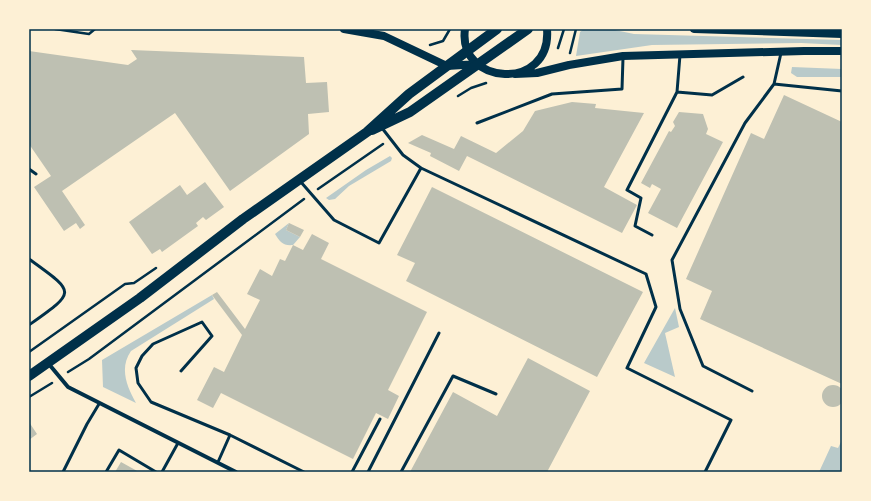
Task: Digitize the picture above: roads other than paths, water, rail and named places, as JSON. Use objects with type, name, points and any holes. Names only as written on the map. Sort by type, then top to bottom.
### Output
[{"type":"main road","points":[[344,29],[384,36],[447,66],[478,64]]},
{"type":"main road","points":[[465,29],[468,50],[478,64],[495,74],[537,73],[569,65],[623,56],[842,51]]},
{"type":"main road","points":[[29,376],[140,298],[243,219],[367,132],[409,94],[497,29]]},
{"type":"main road","points":[[367,132],[382,127],[410,112],[528,29]]},
{"type":"main road","points":[[515,74],[531,67],[538,60],[547,44],[547,29]]},
{"type":"main road","points":[[694,29],[842,34]]},
{"type":"street","points":[[48,362],[68,387],[236,472]]},
{"type":"lane","points":[[752,391],[703,366],[680,309],[672,260],[745,123],[774,84],[781,52]]},
{"type":"lane","points":[[652,236],[635,226],[641,198],[627,190],[677,92],[680,54]]},
{"type":"lane","points":[[477,123],[552,94],[622,89],[623,56]]},
{"type":"lane","points":[[677,92],[712,95],[743,77]]},
{"type":"lane","points":[[774,84],[842,91]]},
{"type":"lane","points":[[382,127],[390,140],[403,155],[421,168],[646,274],[656,307],[627,368],[731,420],[705,472]]},
{"type":"lane","points":[[299,180],[334,220],[379,243],[421,168]]},
{"type":"lane","points":[[29,169],[36,174]]},
{"type":"lane","points":[[29,259],[60,281],[65,289],[64,297],[60,302],[29,325]]},
{"type":"lane","points":[[180,371],[212,336],[202,322],[153,344],[142,356],[136,368],[138,383],[151,402],[230,435],[304,472]]},
{"type":"lane","points":[[368,472],[439,333]]},
{"type":"lane","points":[[401,472],[454,376],[496,394]]},
{"type":"lane","points":[[63,472],[87,424],[99,404]]},
{"type":"lane","points":[[352,472],[380,420]]},
{"type":"lane","points":[[218,462],[230,435]]},
{"type":"lane","points":[[162,472],[178,443]]},
{"type":"lane","points":[[106,472],[119,450],[156,472]]}]
